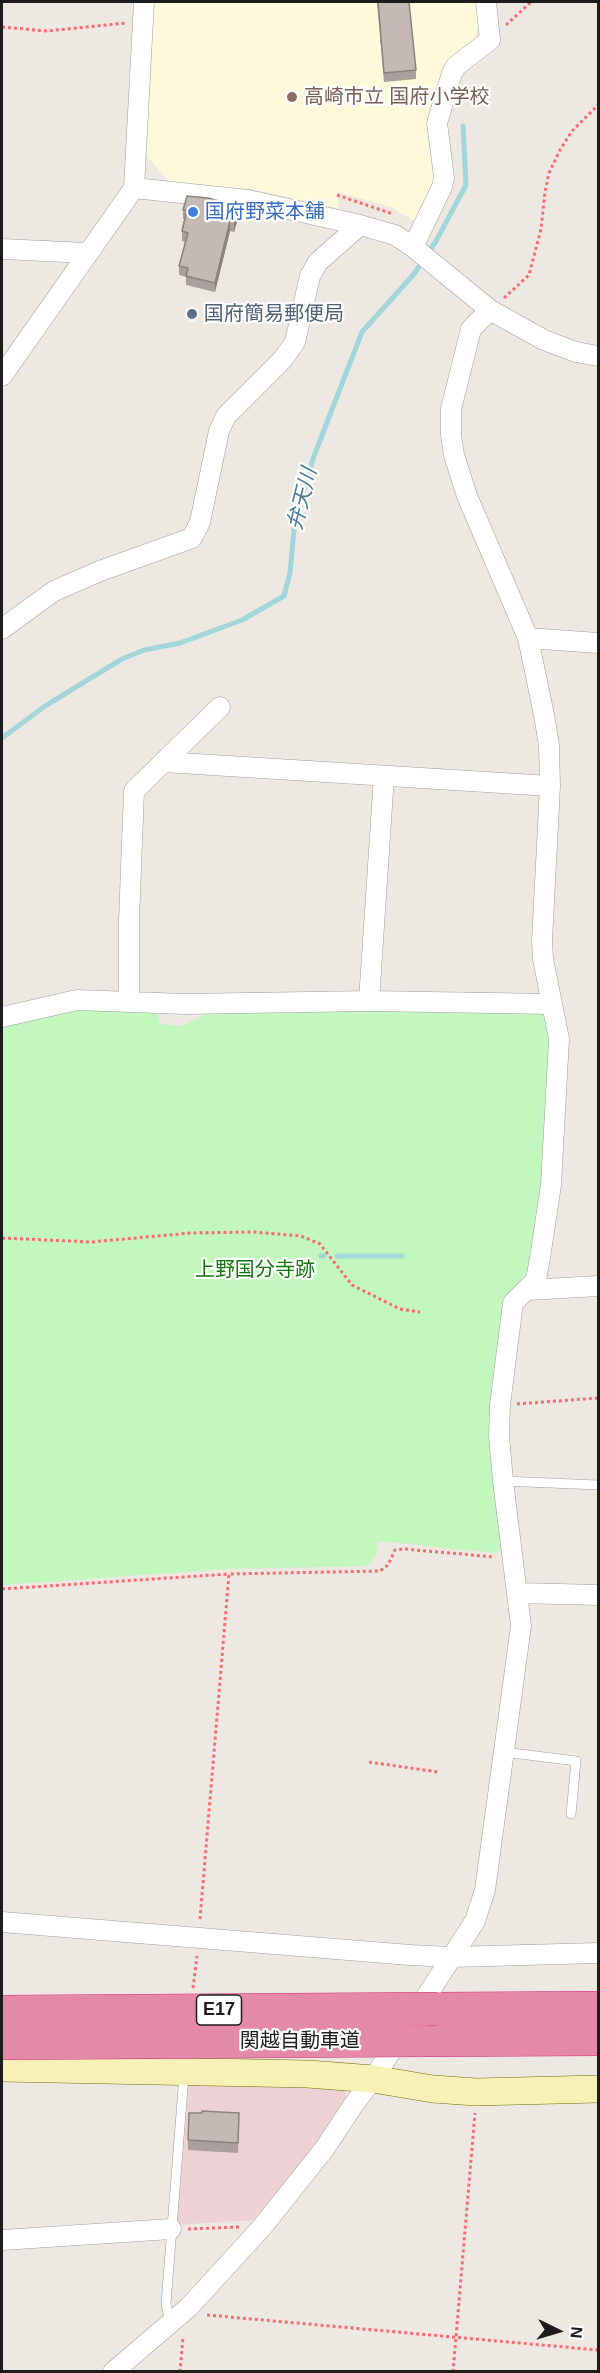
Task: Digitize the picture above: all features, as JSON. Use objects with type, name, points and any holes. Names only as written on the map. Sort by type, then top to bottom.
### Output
[{"type":"highway","name":"関越自動車道","points":[[2,2012],[598,2008]]},
{"type":"highway","name":"関越自動車道","points":[[2,2043],[598,2039]]},
{"type":"street","points":[[2,376],[134,189],[144,2]]},
{"type":"street","points":[[417,250],[444,177],[437,123],[456,66],[490,40],[486,2]]},
{"type":"street","points":[[134,189],[248,200],[395,235],[417,250],[490,310],[544,340],[576,352],[598,356]]},
{"type":"street","points":[[2,629],[54,591],[100,571],[192,538],[200,522],[219,431],[226,416],[283,359],[295,342],[310,276],[318,262],[360,225]]},
{"type":"street","points":[[2,249],[87,253]]},
{"type":"street","points":[[113,2372],[182,2314],[263,2226],[325,2148],[373,2079],[475,1921],[482,1902],[521,1626],[503,1481],[499,1436],[500,1405],[513,1303],[536,1280],[551,1185],[559,1039],[543,959],[542,941],[550,786],[549,745],[528,638],[467,496],[454,454],[451,435],[451,409],[471,329],[490,310]]},
{"type":"street","points":[[528,638],[598,643]]},
{"type":"street","points":[[129,1002],[129,921],[134,791],[220,707]]},
{"type":"street","points":[[164,762],[550,786]]},
{"type":"street","points":[[369,1001],[384,776]]},
{"type":"street","points":[[2,1017],[63,1002],[206,1004],[369,1001],[552,1004]]},
{"type":"street","points":[[528,1290],[598,1286]]},
{"type":"street","points":[[518,1593],[598,1595]]},
{"type":"street","points":[[2,1922],[452,1957],[598,1953]]},
{"type":"street","points":[[2,2068],[308,2074],[373,2079],[433,2089],[476,2092],[598,2090]]},
{"type":"street","points":[[2,2240],[171,2229]]},
{"type":"lane","points":[[503,1481],[598,1485]]},
{"type":"lane","points":[[504,1752],[576,1761],[571,1814]]},
{"type":"lane","points":[[182,2314],[168,2313],[166,2304],[184,2073]]},
{"type":"path","points":[[490,40],[531,2]]},
{"type":"path","points":[[2,27],[47,31],[143,22]]},
{"type":"path","points":[[490,310],[529,275],[541,229],[549,173],[572,131],[598,105]]},
{"type":"path","points":[[2,1238],[91,1242],[191,1233],[255,1232],[301,1236],[320,1244],[352,1285],[400,1309],[420,1312]]},
{"type":"path","points":[[500,1405],[598,1398]]},
{"type":"path","points":[[2,1589],[229,1575],[380,1571],[388,1565],[395,1550],[404,1549],[514,1559]]},
{"type":"path","points":[[192,1995],[229,1575]]},
{"type":"path","points":[[369,1762],[438,1772]]},
{"type":"path","points":[[453,2372],[476,2092]]},
{"type":"path","points":[[171,2229],[263,2226]]},
{"type":"path","points":[[180,2372],[182,2314],[598,2350]]},
{"type":"shaded area","name":"高崎市立 国府小学校","points":[[152,2],[476,2],[479,27],[474,40],[451,61],[437,176],[419,224],[391,207],[338,192],[339,208],[251,189],[170,183],[142,150]]},
{"type":"shaded area","points":[[189,2085],[344,2089],[349,2101],[329,2132],[253,2220],[176,2225]]},
{"type":"green space","name":"上野国分寺跡","points":[[371,1004],[545,1012],[552,1021],[542,1200],[526,1273],[514,1288],[506,1312],[503,1548],[496,1553],[378,1541],[376,1555],[367,1566],[227,1569],[2,1585],[2,1021],[77,1007],[156,1007],[160,1024],[183,1026],[211,1011]]},
{"type":"building","points":[[378,2],[409,2],[416,70],[384,73]]},
{"type":"building","points":[[187,196],[208,198],[239,206],[234,222],[230,221],[215,283],[186,276],[188,268],[179,266],[188,233],[182,231],[187,210],[183,210]]},
{"type":"building","points":[[202,2111],[239,2113],[238,2143],[188,2140],[189,2113],[202,2113]]},
{"type":"waterway","name":"弁天川","points":[[2,738],[45,706],[122,659],[144,650],[180,643],[242,620],[284,596],[290,573],[295,519],[314,456],[362,332],[414,274],[436,241],[466,185],[463,126]]},
{"type":"waterway","points":[[337,1256],[402,1256]]},
{"type":"place","name":"高崎市立 国府小学校","points":[[292,97]]},
{"type":"place","name":"国府野菜本舗","points":[[193,212]]},
{"type":"place","name":"国府簡易郵便局","points":[[192,314]]}]
